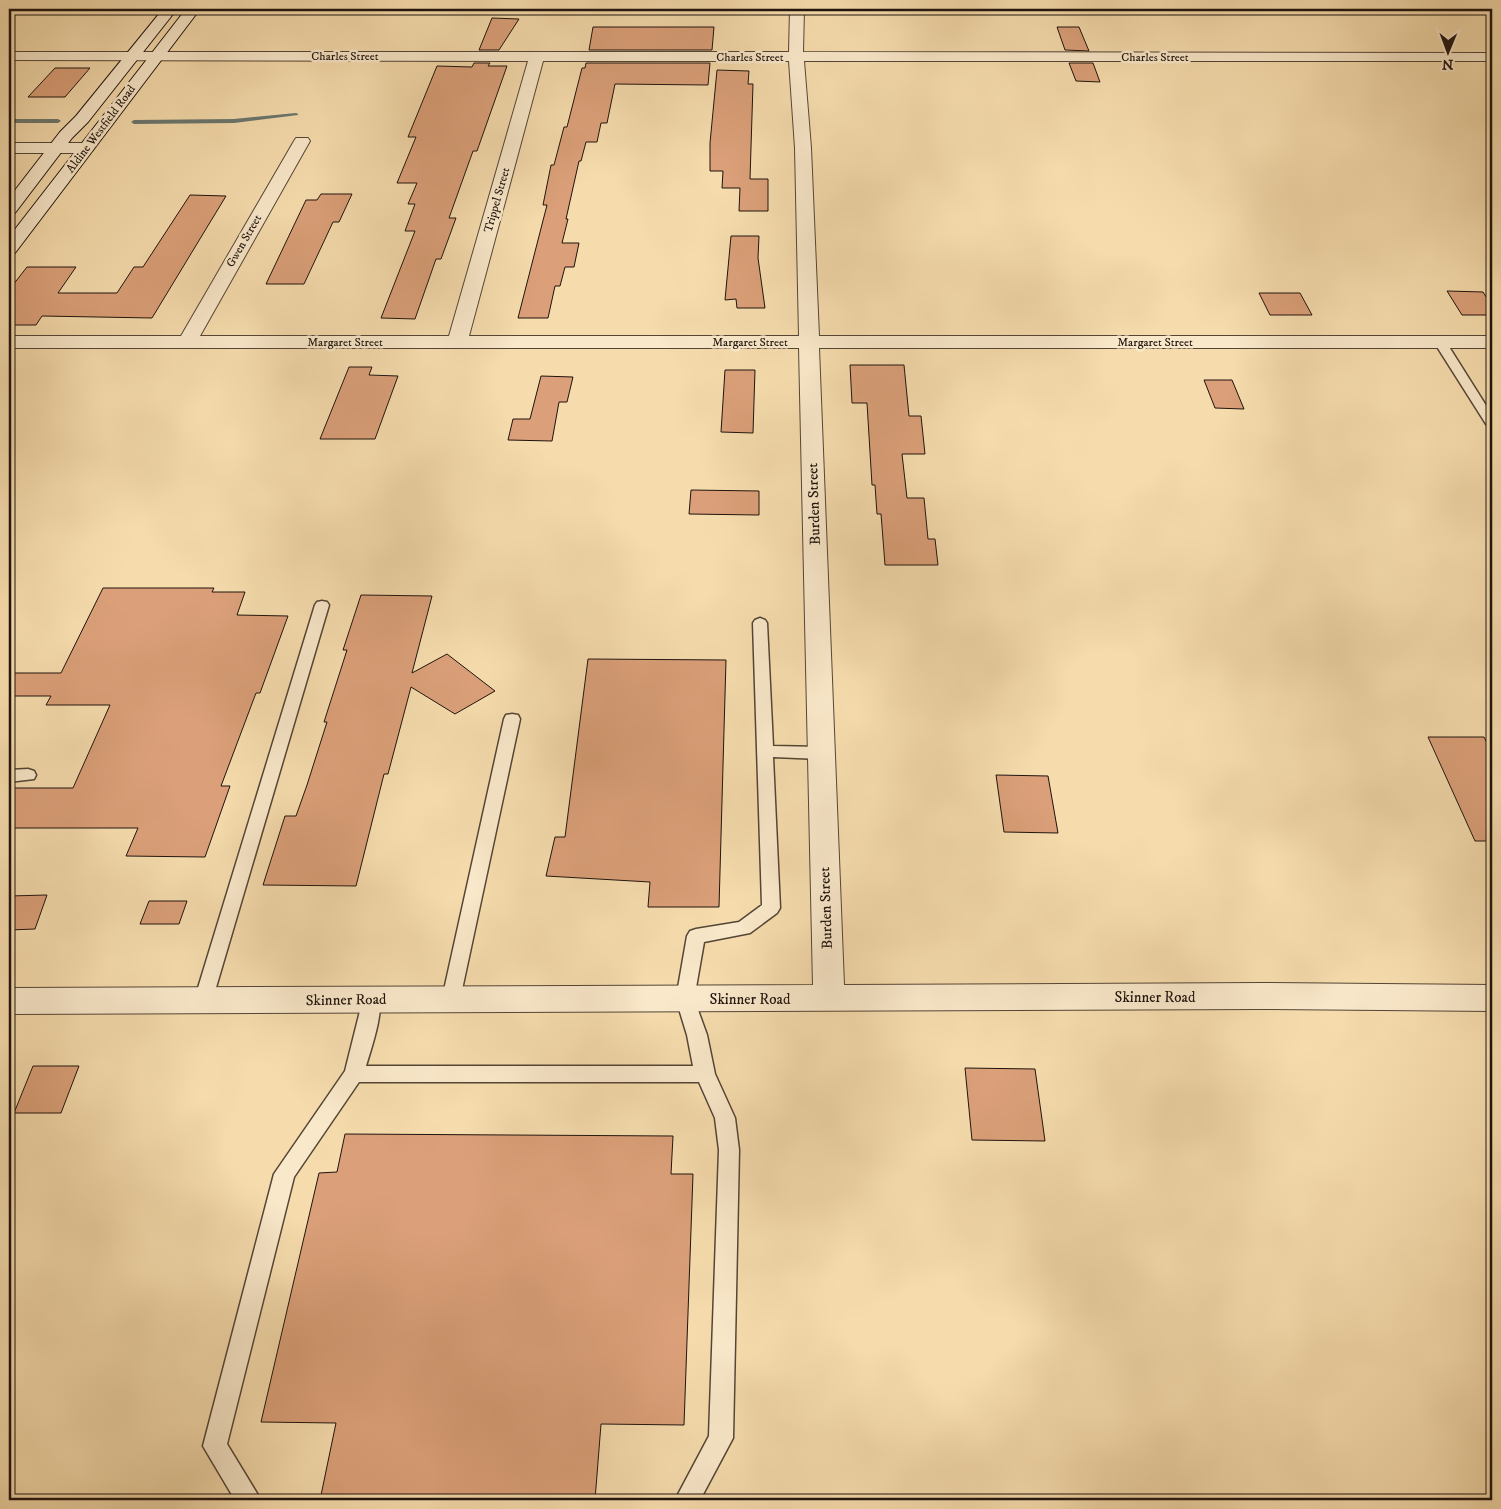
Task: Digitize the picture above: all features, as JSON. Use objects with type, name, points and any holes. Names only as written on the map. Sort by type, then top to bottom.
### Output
[{"type":"street","name":"Aldine Westfield Road","points":[[9,209],[170,9]]},
{"type":"street","name":"Aldine Westfield Road","points":[[9,249],[193,9]]},
{"type":"street","name":"Burden Street","points":[[797,9],[796,57],[803,148],[810,342],[829,999]]},
{"type":"street","name":"Charles Street","points":[[9,56],[1492,57]]},
{"type":"street","name":"Trippel Street","points":[[457,343],[537,56]]},
{"type":"street","name":"Gwen Street","points":[[187,342],[302,141]]},
{"type":"street","points":[[9,148],[86,148]]},
{"type":"street","name":"Margaret Street","points":[[9,342],[1492,342]]},
{"type":"street","name":"Skinner Road","points":[[9,1001],[1250,996],[1492,998]]},
{"type":"lane","points":[[1440,342],[1492,424]]},
{"type":"lane","points":[[203,1001],[322,605]]},
{"type":"lane","points":[[687,1500],[721,1438],[729,1150],[725,1118],[705,1074],[685,999],[696,936],[744,928],[772,908],[760,623]]},
{"type":"lane","points":[[451,999],[512,718]]},
{"type":"lane","points":[[765,751],[822,753]]},
{"type":"lane","points":[[9,776],[28,776]]},
{"type":"lane","points":[[249,1500],[215,1446],[284,1174],[354,1074],[367,1026],[371,1000]]},
{"type":"lane","points":[[354,1074],[705,1074]]},
{"type":"building","points":[[492,18],[519,19],[499,50],[479,50]]},
{"type":"building","points":[[593,27],[714,27],[712,50],[589,50]]},
{"type":"building","points":[[1057,27],[1079,27],[1089,51],[1065,50]]},
{"type":"building","points":[[474,63],[490,63],[488,66],[507,66],[477,151],[473,151],[449,218],[456,218],[441,259],[436,259],[415,319],[381,318],[415,231],[405,231],[415,204],[408,204],[417,183],[397,183],[416,137],[408,137],[437,66],[472,67]]},
{"type":"building","points":[[586,63],[710,63],[708,85],[615,84],[607,123],[601,123],[597,142],[586,142],[581,161],[579,161],[566,219],[568,219],[562,243],[579,243],[574,267],[565,267],[560,286],[555,286],[548,318],[518,318],[547,205],[543,205],[551,165],[554,165],[564,127],[567,127],[582,68],[585,68]]},
{"type":"building","points":[[1069,63],[1093,63],[1100,82],[1076,81]]},
{"type":"building","points":[[55,68],[90,68],[65,97],[28,97]]},
{"type":"building","points":[[717,70],[749,71],[748,84],[753,84],[750,179],[768,179],[768,211],[739,211],[740,188],[722,188],[723,171],[710,171],[710,143]]},
{"type":"building","points":[[321,194],[352,194],[339,222],[333,222],[304,284],[266,284],[306,200],[317,200]]},
{"type":"building","points":[[190,195],[226,196],[152,318],[42,316],[36,325],[9,325],[9,290],[27,267],[76,267],[58,293],[117,293],[134,267],[143,267]]},
{"type":"building","points":[[731,236],[759,236],[758,258],[765,308],[737,308],[736,299],[725,300]]},
{"type":"building","points":[[1447,291],[1483,292],[1492,306],[1492,315],[1462,315]]},
{"type":"building","points":[[1259,293],[1300,293],[1312,315],[1270,315]]},
{"type":"building","points":[[850,365],[904,365],[909,416],[921,416],[925,454],[902,454],[907,498],[924,498],[928,539],[935,539],[938,565],[885,565],[881,514],[877,514],[875,485],[872,485],[867,403],[852,403]]},
{"type":"building","points":[[349,367],[372,367],[369,375],[398,376],[375,439],[320,439]]},
{"type":"building","points":[[725,370],[755,370],[753,433],[721,432]]},
{"type":"building","points":[[541,376],[573,377],[567,402],[559,402],[552,441],[508,440],[513,419],[530,419]]},
{"type":"building","points":[[1204,380],[1232,380],[1244,409],[1215,408]]},
{"type":"building","points":[[691,490],[759,491],[759,515],[689,514]]},
{"type":"building","points":[[103,588],[214,588],[212,592],[245,592],[237,615],[288,616],[260,693],[256,693],[221,786],[230,786],[205,857],[126,856],[138,828],[9,828],[9,788],[73,788],[110,705],[46,705],[51,696],[9,696],[9,673],[61,673]]},
{"type":"building","points":[[361,595],[432,596],[412,673],[447,654],[495,691],[455,714],[411,687],[388,774],[384,774],[356,886],[263,885],[285,816],[296,816],[307,785],[327,722],[324,722],[347,650],[343,650]]},
{"type":"building","points":[[588,659],[726,660],[719,907],[648,907],[650,882],[546,876],[555,837],[565,837]]},
{"type":"building","points":[[1428,737],[1484,737],[1492,753],[1492,841],[1475,841]]},
{"type":"building","points":[[996,775],[1048,776],[1058,833],[1004,832]]},
{"type":"building","points":[[47,895],[35,929],[9,930],[9,896]]},
{"type":"building","points":[[149,901],[187,901],[179,924],[140,924]]},
{"type":"building","points":[[33,1066],[79,1066],[61,1113],[14,1113]]},
{"type":"building","points":[[965,1068],[1035,1069],[1045,1141],[972,1140]]},
{"type":"building","points":[[345,1134],[673,1136],[671,1174],[693,1174],[684,1425],[601,1424],[595,1500],[320,1500],[336,1423],[261,1422],[319,1173],[337,1172]]},
{"type":"waterway","points":[[134,122],[234,121],[296,114]]},
{"type":"waterway","points":[[9,121],[58,121]]}]
